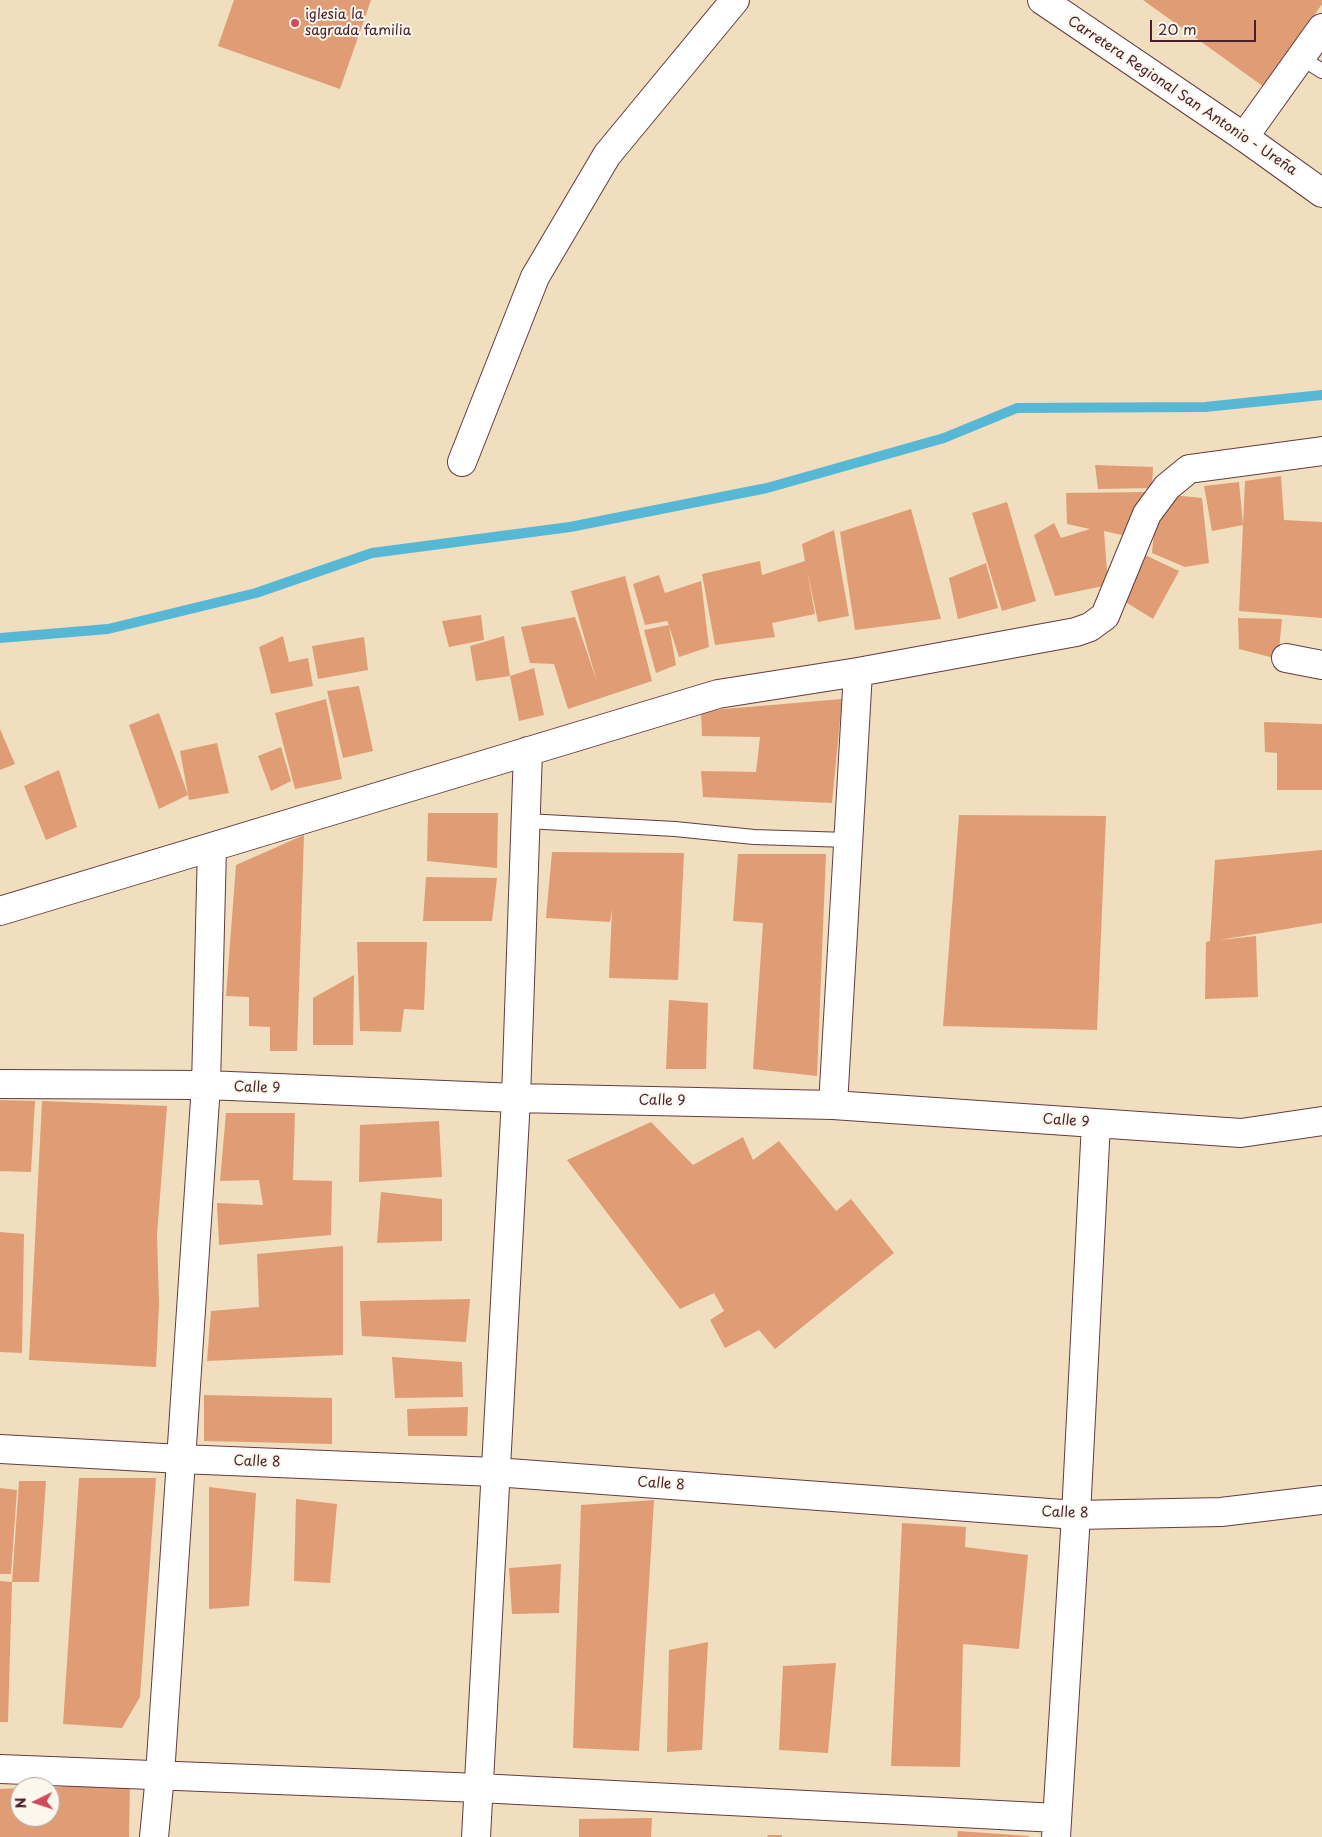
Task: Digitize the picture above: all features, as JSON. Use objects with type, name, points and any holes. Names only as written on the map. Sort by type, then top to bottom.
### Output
[{"type":"street","points":[[462,462],[535,277],[607,155],[735,0]]},
{"type":"street","name":"Carretera Regional San Antonio - Ureña","points":[[1042,0],[1244,137],[1322,193]]},
{"type":"street","points":[[1244,137],[1311,64],[1322,28]]},
{"type":"street","points":[[0,911],[718,694],[858,672],[1076,632],[1090,627],[1105,616],[1147,514],[1168,487],[1189,469],[1322,451]]},
{"type":"street","points":[[1286,658],[1322,665]]},
{"type":"street","points":[[833,1105],[858,672]]},
{"type":"street","points":[[476,1837],[516,1098],[528,751]]},
{"type":"street","points":[[154,1837],[160,1775],[206,1086],[212,846]]},
{"type":"street","name":"Calle 9","points":[[0,1084],[206,1086],[516,1098],[833,1105],[1242,1133],[1322,1121]]},
{"type":"street","points":[[0,1769],[479,1788],[1056,1827],[1076,1515],[1096,1123]]},
{"type":"street","name":"Calle 8","points":[[0,1448],[181,1459],[495,1472],[1076,1515],[1221,1512],[1322,1500]]},
{"type":"lane","points":[[526,821],[675,829],[754,837],[848,840]]},
{"type":"building","name":"iglesia la sagrada familia","points":[[234,0],[371,0],[340,89],[218,46]]},
{"type":"building","points":[[1143,0],[1322,0],[1322,4],[1264,87]]},
{"type":"building","points":[[1095,465],[1153,467],[1152,488],[1098,489]]},
{"type":"building","points":[[1281,476],[1284,520],[1322,522],[1322,618],[1239,611],[1245,481]]},
{"type":"building","points":[[1239,482],[1243,525],[1212,531],[1204,486]]},
{"type":"building","points":[[1147,492],[1135,538],[1104,531],[1108,585],[1055,596],[1034,535],[1054,523],[1061,538],[1090,529],[1067,524],[1066,493]]},
{"type":"building","points":[[1171,495],[1202,498],[1209,563],[1185,567],[1152,553],[1157,502]]},
{"type":"building","points":[[1007,502],[1036,601],[1002,611],[972,513]]},
{"type":"building","points":[[911,509],[941,619],[855,630],[840,532]]},
{"type":"building","points":[[834,530],[849,616],[818,622],[807,570],[815,614],[772,623],[775,637],[715,645],[702,574],[760,561],[762,575],[805,561],[802,544]]},
{"type":"building","points":[[1145,555],[1179,571],[1153,619],[1124,601]]},
{"type":"building","points":[[986,563],[998,608],[958,619],[949,578]]},
{"type":"building","points":[[659,575],[665,593],[701,581],[709,647],[679,657],[669,626],[676,665],[656,673],[644,630],[669,625],[667,621],[645,625],[633,584]]},
{"type":"building","points":[[625,576],[652,681],[568,709],[554,664],[530,663],[521,627],[575,617],[597,682],[571,591]]},
{"type":"building","points":[[481,615],[484,640],[449,647],[442,621]]},
{"type":"building","points":[[1238,618],[1282,619],[1278,659],[1239,649]]},
{"type":"building","points":[[283,636],[289,662],[308,658],[313,686],[271,694],[259,647]]},
{"type":"building","points":[[504,636],[510,676],[476,681],[470,646]]},
{"type":"building","points":[[364,637],[368,670],[318,679],[312,646]]},
{"type":"building","points":[[534,668],[544,715],[519,721],[510,676]]},
{"type":"building","points":[[359,686],[373,751],[343,758],[327,691]]},
{"type":"building","points":[[326,699],[342,779],[295,789],[275,713]]},
{"type":"building","points":[[842,699],[832,803],[703,797],[701,771],[756,772],[760,737],[702,736],[701,711]]},
{"type":"building","points":[[159,713],[188,795],[159,809],[129,725]]},
{"type":"building","points":[[1264,722],[1322,724],[1322,790],[1277,790],[1277,753],[1265,752]]},
{"type":"building","points":[[0,729],[15,764],[0,770]]},
{"type":"building","points":[[217,743],[229,793],[189,800],[180,751]]},
{"type":"building","points":[[281,747],[291,781],[271,791],[258,756]]},
{"type":"building","points":[[59,770],[77,827],[46,840],[24,786]]},
{"type":"building","points":[[428,813],[498,813],[497,868],[427,861]]},
{"type":"building","points":[[959,815],[1106,816],[1097,1030],[943,1026]]},
{"type":"building","points":[[304,835],[297,1051],[270,1051],[270,1027],[249,1026],[249,997],[226,996],[236,865]]},
{"type":"building","points":[[1322,850],[1322,923],[1219,940],[1256,936],[1258,997],[1205,999],[1206,942],[1210,941],[1215,860]]},
{"type":"building","points":[[552,852],[684,853],[678,980],[609,978],[612,909],[610,922],[546,918]]},
{"type":"building","points":[[738,854],[826,854],[817,1076],[753,1069],[763,923],[733,921]]},
{"type":"building","points":[[426,877],[497,878],[492,921],[423,921]]},
{"type":"building","points":[[357,942],[427,942],[424,1010],[404,1009],[401,1032],[360,1031]]},
{"type":"building","points":[[354,975],[353,1045],[313,1045],[313,998]]},
{"type":"building","points":[[669,1000],[708,1003],[706,1069],[666,1069]]},
{"type":"building","points":[[0,1100],[35,1101],[31,1172],[0,1171]]},
{"type":"building","points":[[42,1101],[167,1106],[157,1235],[159,1304],[156,1367],[29,1360]]},
{"type":"building","points":[[226,1113],[295,1113],[293,1180],[332,1181],[331,1235],[219,1245],[217,1203],[263,1205],[259,1180],[220,1181]]},
{"type":"building","points":[[439,1121],[442,1177],[359,1182],[360,1125]]},
{"type":"building","points":[[651,1122],[693,1165],[743,1137],[753,1160],[779,1141],[836,1211],[851,1199],[894,1253],[775,1349],[759,1330],[725,1348],[710,1320],[724,1311],[714,1293],[680,1309],[567,1160]]},
{"type":"building","points":[[381,1192],[442,1199],[442,1241],[377,1243]]},
{"type":"building","points":[[0,1232],[24,1234],[22,1353],[0,1352]]},
{"type":"building","points":[[343,1246],[343,1355],[207,1361],[211,1311],[259,1307],[257,1254]]},
{"type":"building","points":[[470,1299],[466,1342],[362,1336],[360,1301]]},
{"type":"building","points":[[392,1357],[462,1362],[463,1397],[395,1398]]},
{"type":"building","points":[[204,1395],[332,1398],[332,1444],[204,1441]]},
{"type":"building","points":[[468,1407],[467,1436],[408,1436],[407,1409]]},
{"type":"building","points":[[79,1478],[156,1478],[140,1697],[122,1728],[63,1724]]},
{"type":"building","points":[[19,1481],[46,1481],[39,1582],[12,1582]]},
{"type":"building","points":[[209,1487],[256,1493],[249,1606],[209,1609]]},
{"type":"building","points":[[0,1488],[17,1490],[11,1574],[0,1574]]},
{"type":"building","points":[[296,1499],[337,1504],[330,1583],[294,1581]]},
{"type":"building","points":[[654,1500],[639,1751],[573,1748],[581,1505]]},
{"type":"building","points":[[902,1523],[966,1527],[965,1547],[1028,1555],[1019,1649],[963,1644],[960,1767],[891,1766]]},
{"type":"building","points":[[561,1564],[559,1613],[512,1614],[509,1568]]},
{"type":"building","points":[[0,1581],[12,1582],[8,1722],[0,1722]]},
{"type":"building","points":[[708,1642],[702,1750],[667,1752],[669,1650]]},
{"type":"building","points":[[836,1663],[828,1753],[779,1750],[783,1666]]},
{"type":"building","points":[[130,1783],[129,1837],[0,1837],[0,1789],[10,1788],[10,1827],[60,1827],[60,1786]]},
{"type":"building","points":[[652,1818],[651,1837],[579,1837],[579,1819]]},
{"type":"building","points":[[958,1831],[1029,1836],[1029,1837],[957,1837]]},
{"type":"building","points":[[768,1835],[782,1835],[782,1837],[767,1837]]},
{"type":"waterway","points":[[0,638],[108,629],[256,593],[372,553],[570,527],[767,488],[944,438],[1017,408],[1205,407],[1322,395]]},
{"type":"place","name":"iglesia la sagrada familia","points":[[295,23]]}]
